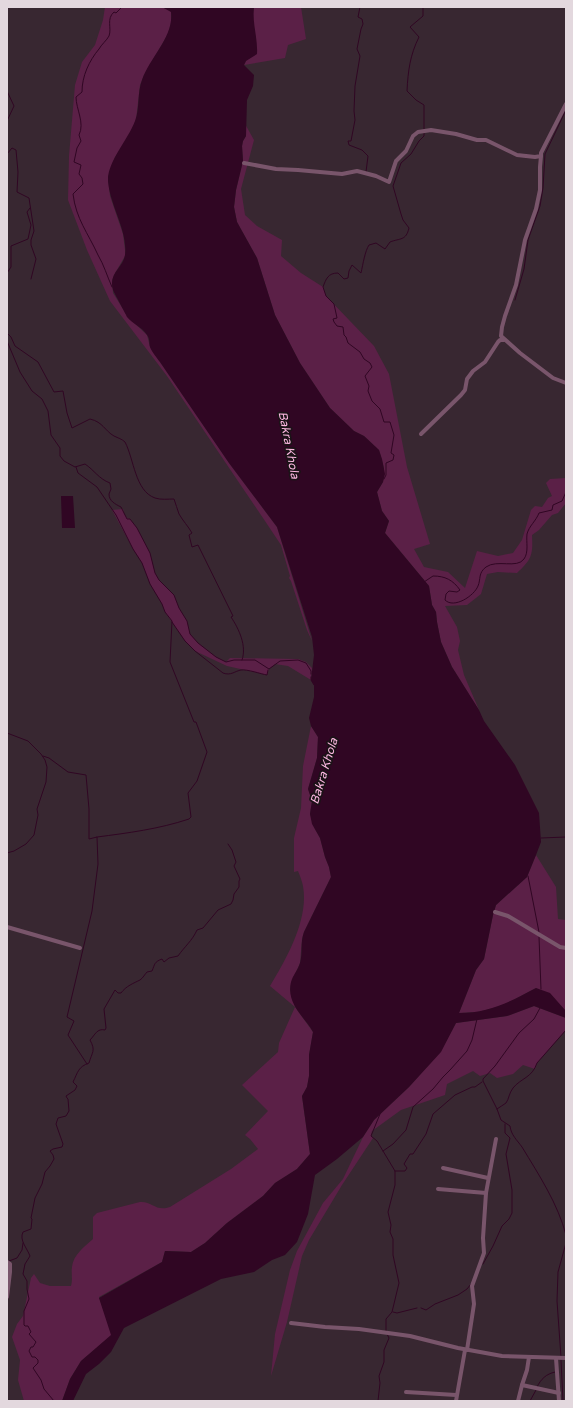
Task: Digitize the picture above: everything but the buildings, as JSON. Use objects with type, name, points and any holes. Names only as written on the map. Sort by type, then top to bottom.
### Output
[{"type":"street","points":[[566,104],[541,153],[540,190],[537,204],[533,220],[525,240],[516,285],[502,327],[501,336],[520,353],[553,378],[566,383]]},
{"type":"street","points":[[244,163],[276,169],[342,174],[357,171],[376,176],[389,182],[396,161],[406,151],[413,136],[418,132],[431,130],[456,134],[477,140],[486,140],[518,155],[535,157],[541,156]]},
{"type":"street","points":[[421,434],[461,395],[465,390],[467,379],[473,371],[485,362],[500,340],[504,340]]},
{"type":"street","points":[[495,912],[508,916],[560,947],[566,948]]},
{"type":"street","points":[[7,927],[80,948]]},
{"type":"street","points":[[456,1401],[474,1304],[472,1286],[484,1253],[483,1238],[486,1193],[496,1139]]},
{"type":"street","points":[[443,1168],[488,1178]]},
{"type":"street","points":[[438,1189],[486,1193]]},
{"type":"street","points":[[7,1262],[10,1264],[10,1272],[7,1297]]},
{"type":"street","points":[[291,1323],[359,1329],[410,1336],[466,1350],[512,1357],[566,1358]]},
{"type":"street","points":[[518,1401],[527,1370],[529,1357]]},
{"type":"street","points":[[556,1358],[559,1401]]},
{"type":"street","points":[[522,1385],[559,1393]]},
{"type":"street","points":[[406,1392],[456,1395]]},
{"type":"shaded area","points":[[105,7],[162,7],[171,11],[171,23],[168,34],[144,75],[140,85],[136,120],[127,140],[115,157],[108,177],[110,196],[123,234],[125,250],[125,256],[112,281],[113,293],[128,317],[147,335],[150,347],[160,362],[229,463],[277,527],[312,641],[289,578],[290,576],[281,545],[167,376],[110,301],[87,250],[68,200],[69,156],[75,85],[82,62],[95,45],[103,20]]},
{"type":"shaded area","points":[[254,7],[301,7],[306,39],[288,45],[285,58],[244,65],[246,61]]},
{"type":"shaded area","points":[[245,124],[254,140],[241,189],[245,215],[257,226],[282,240],[281,256],[301,273],[323,287],[326,296],[374,346],[389,374],[407,467],[430,544],[414,549],[424,567],[448,572],[465,588],[477,551],[498,556],[513,553],[522,540],[531,510],[535,506],[542,507],[548,498],[552,496],[546,483],[550,479],[566,478],[566,503],[558,513],[552,515],[539,530],[532,535],[532,552],[529,560],[522,568],[517,573],[498,572],[487,574],[481,594],[467,605],[445,606],[457,627],[460,641],[458,650],[464,675],[479,710],[452,667],[441,642],[436,612],[432,605],[429,586],[385,533],[389,521],[382,511],[377,492],[383,482],[384,468],[379,450],[364,436],[354,431],[330,408],[300,363],[275,315],[257,258],[237,222],[234,207],[236,190],[243,161],[242,146],[246,136]]},
{"type":"shaded area","points":[[123,509],[124,514],[137,528],[150,553],[155,573],[159,580],[174,595],[179,608],[187,621],[190,634],[198,643],[216,657],[226,662],[230,658],[298,659],[306,662],[312,668],[311,680],[288,666],[275,664],[269,669],[267,675],[227,666],[195,651],[185,641],[165,612],[150,584],[142,563],[112,510]]},
{"type":"shaded area","points":[[311,726],[318,737],[317,758],[308,789],[312,801],[310,814],[320,838],[331,877],[302,939],[300,963],[291,983],[290,990],[295,1007],[270,986],[295,938],[303,912],[304,899],[302,880],[298,871],[294,872],[294,838],[301,808],[303,766]]},
{"type":"shaded area","points":[[536,855],[556,887],[558,919],[566,920],[566,1009],[565,1010],[536,988],[502,1006],[478,1012],[459,1013],[476,970],[484,959],[496,905],[527,877]]},
{"type":"shaded area","points":[[534,1006],[566,1018],[566,1030],[537,1063],[535,1069],[523,1065],[513,1074],[497,1078],[490,1073],[480,1076],[473,1071],[447,1084],[445,1095],[401,1110],[372,1131],[371,1135],[373,1138],[342,1185],[309,1240],[302,1256],[287,1322],[271,1376],[275,1334],[290,1270],[297,1251],[323,1203],[343,1179],[363,1137],[374,1120],[409,1087],[440,1052],[456,1023],[507,1016]]},
{"type":"shaded area","points":[[295,1007],[313,1032],[309,1055],[309,1076],[307,1087],[302,1096],[310,1154],[297,1169],[275,1183],[263,1196],[227,1223],[205,1243],[191,1252],[165,1251],[162,1262],[99,1297],[112,1335],[81,1361],[70,1379],[62,1401],[24,1401],[18,1380],[20,1360],[12,1337],[17,1324],[23,1316],[31,1278],[34,1274],[40,1283],[50,1286],[71,1286],[73,1263],[80,1251],[93,1239],[93,1217],[97,1213],[140,1202],[148,1203],[161,1208],[170,1207],[231,1169],[258,1149],[245,1135],[268,1111],[242,1085],[278,1052],[279,1043]]},
{"type":"water","name":"Bakra Khola","points":[[162,7],[254,7],[257,54],[246,61],[244,65],[254,75],[253,86],[247,100],[246,136],[242,146],[243,161],[236,190],[234,207],[237,222],[257,258],[275,315],[300,363],[330,408],[354,431],[364,436],[379,450],[385,474],[383,482],[377,492],[382,511],[389,521],[385,533],[429,586],[432,605],[436,612],[441,642],[452,667],[479,710],[484,721],[515,765],[539,813],[541,842],[536,855],[527,877],[496,905],[484,959],[476,970],[459,1013],[490,1009],[517,998],[536,988],[550,993],[565,1010],[566,1009],[566,1018],[534,1006],[507,1016],[456,1023],[441,1052],[409,1087],[374,1120],[363,1137],[315,1175],[308,1214],[297,1242],[285,1255],[272,1260],[254,1272],[221,1279],[124,1328],[111,1352],[86,1374],[73,1401],[62,1401],[70,1379],[81,1361],[111,1335],[99,1298],[162,1262],[165,1251],[191,1252],[205,1243],[227,1223],[263,1196],[275,1183],[297,1169],[310,1154],[302,1096],[307,1087],[309,1076],[309,1055],[313,1032],[293,1003],[290,990],[292,979],[300,963],[304,932],[331,877],[320,838],[312,824],[310,814],[312,801],[308,789],[317,758],[318,737],[311,726],[309,718],[314,697],[314,685],[311,680],[314,655],[312,637],[277,527],[229,463],[153,353],[147,335],[127,317],[113,290],[112,279],[124,260],[125,246],[124,237],[109,190],[109,174],[114,159],[135,121],[138,111],[142,80],[169,30],[171,12]]},
{"type":"water","points":[[61,496],[73,496],[75,528],[62,528]]},
{"type":"waterway","points":[[112,287],[102,263],[83,226],[77,211],[73,194],[83,184],[82,178],[79,174],[81,165],[74,162],[77,148],[81,141],[79,135],[81,130],[81,121],[76,97],[82,92],[83,80],[89,64],[109,36],[110,18],[114,12],[116,13],[122,7]]},
{"type":"waterway","points":[[360,7],[358,17],[362,19],[363,24],[357,49],[360,56],[355,86],[355,120],[351,141],[348,141],[349,145],[362,150],[368,156],[366,172]]},
{"type":"waterway","points":[[423,7],[423,16],[410,27],[419,37],[413,50],[410,63],[407,91],[416,100],[424,105],[424,129]]},
{"type":"waterway","points":[[7,91],[14,106],[7,121]]},
{"type":"waterway","points":[[515,300],[524,269],[528,240],[540,206],[543,188],[545,154],[566,110]]},
{"type":"waterway","points":[[384,479],[386,475],[386,463],[393,460],[394,455],[391,453],[394,435],[390,422],[384,422],[380,409],[372,401],[368,391],[369,386],[365,376],[372,367],[370,363],[364,359],[360,352],[348,343],[344,335],[343,327],[337,326],[334,322],[333,319],[337,318],[334,304],[326,296],[323,287],[326,279],[332,274],[338,273],[344,279],[348,278],[352,265],[361,273],[365,254],[369,245],[376,243],[385,249],[390,242],[404,237],[408,232],[409,228],[403,220],[393,186],[401,163],[411,154],[424,136],[424,132]]},
{"type":"waterway","points":[[7,154],[12,148],[16,150],[18,172],[17,192],[29,198],[34,231],[31,245],[36,259],[31,279]]},
{"type":"waterway","points":[[7,273],[11,267],[11,246],[28,239],[31,225],[27,212],[30,208]]},
{"type":"waterway","points":[[7,333],[11,337],[15,346],[38,362],[54,392],[63,391],[67,413],[72,428],[90,419],[101,424],[111,434],[125,442],[139,482],[143,489],[157,499],[174,499],[179,514],[192,533],[189,535],[192,547],[198,545],[233,616],[231,617],[237,627],[243,643],[244,649],[242,660]]},
{"type":"waterway","points":[[7,341],[20,372],[32,391],[42,399],[48,411],[51,435],[60,448],[60,456],[64,461],[75,467],[85,464],[110,483],[110,499],[121,507],[127,519],[130,519],[137,528],[150,553],[155,573],[159,580],[174,595],[179,608],[187,621],[190,634],[198,643],[216,657],[226,662],[234,660],[255,660],[269,669],[280,661],[298,660],[306,663],[311,671],[311,674]]},
{"type":"waterway","points":[[76,467],[78,473],[97,487],[116,515],[133,549],[142,563],[150,584],[165,612],[172,621],[170,662],[194,722],[196,722],[207,752],[197,781],[188,793],[191,817],[189,819],[155,828],[97,837]]},
{"type":"waterway","points":[[424,582],[433,576],[437,576],[448,579],[455,584],[460,590],[457,592],[449,591],[446,594],[445,600],[449,602],[458,602],[468,597],[476,590],[483,569],[496,564],[517,563],[524,559],[526,556],[527,534],[529,528],[539,513],[552,510],[553,505],[562,501],[566,492]]},
{"type":"waterway","points":[[172,622],[185,641],[195,651],[223,673],[231,674],[244,670],[267,675],[268,670]]},
{"type":"waterway","points":[[311,677],[314,685]]},
{"type":"waterway","points":[[7,733],[28,741],[41,754],[47,767],[46,782],[37,809],[38,815],[34,835],[26,844],[7,853]]},
{"type":"waterway","points":[[43,756],[49,758],[68,772],[86,775],[89,809],[89,839],[97,837],[98,864],[92,911],[67,1017],[74,1021],[68,1035],[87,1064]]},
{"type":"waterway","points":[[541,838],[566,837]]},
{"type":"waterway","points":[[54,1401],[44,1389],[41,1380],[33,1368],[38,1363],[38,1360],[35,1357],[32,1357],[29,1351],[36,1342],[29,1334],[31,1332],[28,1326],[24,1325],[24,1311],[29,1299],[27,1281],[23,1274],[25,1264],[30,1256],[24,1244],[22,1235],[23,1232],[31,1229],[31,1218],[35,1198],[42,1184],[45,1172],[54,1159],[50,1151],[62,1147],[63,1144],[56,1124],[58,1118],[66,1116],[69,1111],[68,1099],[66,1096],[75,1090],[77,1086],[73,1082],[77,1073],[80,1068],[89,1063],[93,1049],[90,1040],[96,1032],[105,1030],[106,1028],[104,1009],[115,990],[118,993],[121,993],[141,979],[147,972],[152,971],[157,961],[162,959],[164,962],[169,958],[178,956],[197,930],[203,928],[218,910],[231,904],[234,894],[239,887],[240,879],[234,866],[236,862],[232,850],[228,844]]},
{"type":"waterway","points":[[528,876],[539,932]]},
{"type":"waterway","points":[[539,937],[541,989]]},
{"type":"waterway","points":[[540,1008],[534,1019],[519,1033],[483,1081],[501,1120],[510,1126],[513,1135],[535,1168],[547,1190],[563,1223],[566,1235]]},
{"type":"waterway","points":[[383,1151],[393,1144],[406,1130],[413,1107],[433,1089],[467,1051],[472,1040],[477,1019]]},
{"type":"waterway","points":[[497,1109],[506,1103],[513,1088],[532,1072],[537,1063],[566,1030]]},
{"type":"waterway","points":[[395,1171],[405,1171],[407,1168],[404,1164],[410,1154],[413,1154],[426,1134],[433,1114],[455,1095],[475,1087],[482,1082]]},
{"type":"waterway","points":[[380,1114],[371,1136],[377,1141],[395,1171],[395,1185],[388,1212],[391,1225],[390,1232],[393,1239],[393,1255],[399,1283],[392,1312],[386,1319],[386,1331]]},
{"type":"waterway","points":[[483,1264],[502,1226],[509,1219],[512,1213],[512,1190],[506,1154],[510,1138],[505,1133],[505,1124]]},
{"type":"waterway","points":[[9,1261],[17,1258],[22,1250],[23,1243]]},
{"type":"waterway","points":[[561,1357],[557,1301],[558,1272],[566,1243]]},
{"type":"waterway","points":[[421,1308],[426,1310],[435,1304],[458,1295],[467,1289],[471,1284]]},
{"type":"waterway","points":[[393,1312],[397,1313],[417,1308]]},
{"type":"waterway","points":[[378,1401],[380,1383],[379,1376],[384,1362],[384,1350],[389,1338],[387,1334]]},
{"type":"waterway","points":[[561,1360],[563,1401]]},
{"type":"waterway","points":[[537,1387],[544,1377],[555,1372]]},
{"type":"waterway","points":[[530,1401],[536,1390]]}]
